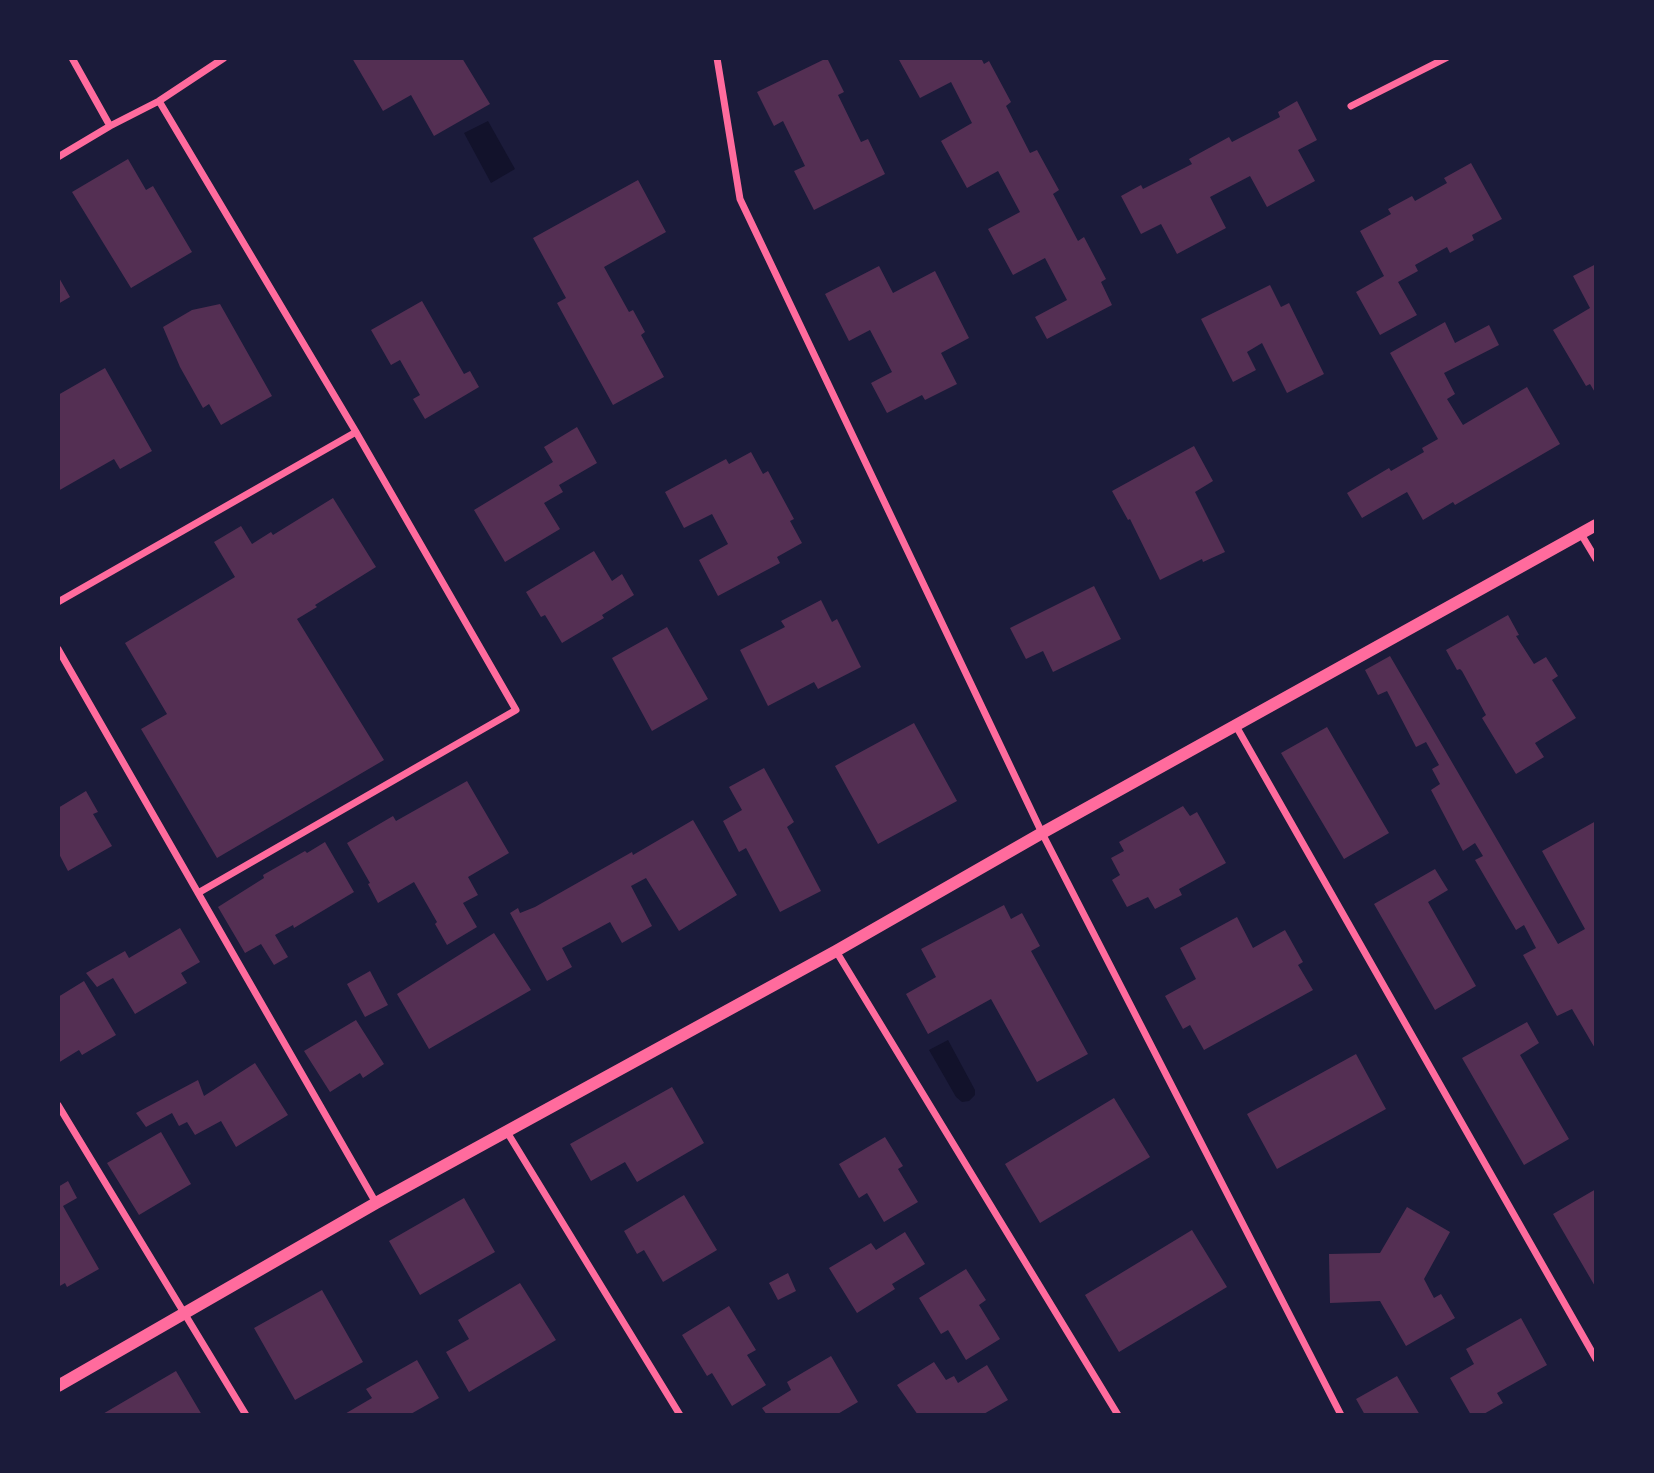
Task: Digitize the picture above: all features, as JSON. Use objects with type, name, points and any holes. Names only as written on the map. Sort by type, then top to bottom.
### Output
[{"type":"street","points":[[72,58],[110,126]]},
{"type":"street","points":[[58,157],[110,126],[159,102],[225,58]]},
{"type":"street","points":[[717,58],[740,199],[1042,833],[1340,1415]]},
{"type":"street","points":[[1351,106],[1446,58]]},
{"type":"street","points":[[159,102],[356,432],[516,710],[198,893]]},
{"type":"street","points":[[58,602],[356,432]]},
{"type":"street","points":[[58,1386],[376,1203],[836,950],[1596,525]]},
{"type":"street","points":[[1581,534],[1596,559]]},
{"type":"street","points":[[58,649],[376,1203]]},
{"type":"street","points":[[1236,726],[1596,1359]]},
{"type":"street","points":[[836,950],[1118,1415]]},
{"type":"street","points":[[58,1105],[246,1415]]},
{"type":"street","points":[[507,1132],[680,1415]]},
{"type":"shaded area","points":[[488,121],[515,169],[491,183],[464,133]]},
{"type":"shaded area","points":[[948,1040],[975,1090],[975,1095],[969,1101],[962,1102],[956,1097],[929,1050]]},
{"type":"building","points":[[352,58],[462,58],[490,104],[434,136],[411,95],[383,111]]},
{"type":"building","points":[[827,58],[844,92],[838,95],[861,142],[868,139],[885,174],[814,210],[794,171],[805,166],[783,121],[774,126],[757,92]]},
{"type":"building","points":[[898,58],[981,58],[984,64],[989,61],[1011,102],[1006,106],[1030,153],[1037,150],[1059,190],[1053,194],[1078,241],[1084,237],[1106,279],[1101,282],[1112,305],[1047,339],[1035,317],[1067,300],[1045,258],[1013,275],[988,229],[1020,212],[998,171],[967,188],[941,141],[972,123],[951,82],[920,98]]},
{"type":"building","points":[[1297,101],[1317,140],[1298,150],[1315,181],[1267,207],[1250,176],[1210,197],[1226,228],[1177,254],[1161,224],[1141,234],[1121,196],[1141,185],[1143,189],[1192,164],[1189,159],[1229,137],[1232,142],[1280,117],[1278,112]]},
{"type":"building","points":[[128,159],[146,190],[153,186],[192,252],[131,288],[72,192]]},
{"type":"building","points":[[1471,163],[1502,219],[1472,235],[1474,240],[1450,253],[1447,247],[1415,265],[1418,271],[1398,282],[1417,315],[1380,335],[1356,292],[1384,276],[1360,231],[1391,214],[1388,209],[1412,196],[1415,201],[1447,183],[1444,178]]},
{"type":"building","points":[[638,180],[666,232],[604,267],[629,312],[633,310],[645,332],[641,335],[664,377],[613,405],[557,303],[566,298],[533,238]]},
{"type":"building","points":[[1596,264],[1596,394],[1590,384],[1586,386],[1553,330],[1590,308],[1573,276]]},
{"type":"building","points":[[879,266],[893,293],[935,271],[969,338],[941,353],[957,384],[925,400],[922,395],[887,413],[871,383],[892,372],[870,330],[849,341],[825,294]]},
{"type":"building","points":[[58,276],[70,297],[58,304]]},
{"type":"building","points":[[1270,285],[1281,307],[1289,303],[1324,374],[1287,393],[1262,343],[1247,352],[1256,370],[1233,382],[1201,319]]},
{"type":"building","points":[[422,301],[464,374],[470,371],[479,387],[425,419],[413,399],[420,395],[400,360],[391,365],[371,330]]},
{"type":"building","points":[[220,304],[272,396],[221,425],[209,404],[203,408],[180,367],[163,327],[192,310]]},
{"type":"building","points":[[1445,322],[1455,343],[1489,325],[1499,345],[1444,373],[1455,394],[1447,399],[1463,425],[1527,387],[1560,444],[1455,505],[1453,502],[1423,520],[1407,492],[1362,518],[1347,493],[1389,468],[1391,471],[1424,452],[1422,448],[1438,439],[1390,353]]},
{"type":"building","points":[[105,368],[152,451],[120,469],[114,459],[58,491],[58,395]]},
{"type":"building","points":[[577,427],[597,463],[559,485],[563,492],[544,503],[560,529],[505,562],[474,510],[553,462],[544,447]]},
{"type":"building","points":[[1194,446],[1213,481],[1195,492],[1225,552],[1203,562],[1202,559],[1160,580],[1130,519],[1128,520],[1112,491]]},
{"type":"building","points":[[751,452],[763,474],[768,471],[794,519],[790,521],[802,543],[777,557],[780,563],[718,596],[699,560],[728,544],[712,514],[684,528],[665,492],[726,459],[729,464]]},
{"type":"building","points":[[333,498],[376,567],[297,619],[384,760],[217,858],[141,729],[167,714],[125,643],[235,577],[214,542],[241,526],[252,544],[271,532],[273,535]]},
{"type":"building","points":[[594,551],[612,581],[622,574],[634,595],[602,615],[604,618],[562,643],[545,615],[541,617],[526,592]]},
{"type":"building","points":[[1094,586],[1121,639],[1053,672],[1043,651],[1026,659],[1010,628]]},
{"type":"building","points":[[821,600],[832,622],[837,619],[861,667],[818,689],[814,682],[768,706],[740,650],[785,627],[781,621]]},
{"type":"building","points":[[1508,615],[1519,635],[1516,636],[1534,664],[1546,657],[1558,676],[1552,680],[1576,718],[1535,743],[1544,757],[1516,774],[1482,718],[1486,715],[1462,671],[1457,670],[1446,650]]},
{"type":"building","points":[[667,627],[708,699],[652,731],[612,658]]},
{"type":"building","points":[[1390,656],[1558,944],[1585,929],[1542,851],[1596,821],[1596,1050],[1572,1009],[1557,1016],[1523,955],[1536,948],[1524,925],[1516,930],[1475,860],[1483,856],[1475,843],[1463,851],[1431,790],[1440,784],[1432,769],[1439,765],[1426,742],[1416,747],[1387,691],[1378,695],[1365,670]]},
{"type":"building","points":[[914,723],[957,801],[878,844],[835,766]]},
{"type":"building","points":[[1327,727],[1389,833],[1344,859],[1281,753]]},
{"type":"building","points":[[764,768],[794,822],[787,827],[821,891],[780,912],[746,848],[739,852],[723,821],[742,810],[729,787]]},
{"type":"building","points":[[467,781],[509,853],[468,877],[478,895],[463,903],[477,927],[447,945],[414,882],[378,903],[347,843],[393,816],[396,821]]},
{"type":"building","points":[[86,791],[98,812],[93,814],[112,846],[68,871],[58,852],[58,808]]},
{"type":"building","points":[[1183,806],[1190,816],[1197,812],[1226,863],[1179,889],[1182,895],[1155,909],[1148,897],[1127,907],[1112,880],[1120,875],[1111,858],[1124,851],[1119,842]]},
{"type":"building","points":[[693,820],[737,895],[679,931],[646,878],[631,886],[652,926],[622,943],[610,922],[562,948],[572,967],[547,981],[510,913],[518,908],[520,913],[535,907]]},
{"type":"building","points":[[325,842],[354,892],[294,928],[293,925],[275,935],[288,957],[274,965],[261,944],[245,953],[218,907],[264,878],[263,875]]},
{"type":"building","points":[[1435,869],[1448,890],[1428,902],[1476,986],[1435,1010],[1374,904]]},
{"type":"building","points":[[1004,905],[1011,919],[1022,913],[1040,946],[1031,951],[1088,1054],[1037,1082],[991,999],[928,1034],[906,994],[936,977],[921,949]]},
{"type":"building","points":[[1237,917],[1253,948],[1285,930],[1303,962],[1298,965],[1313,990],[1204,1050],[1190,1025],[1183,1029],[1165,996],[1196,979],[1180,948]]},
{"type":"building","points":[[180,928],[200,962],[181,973],[187,983],[135,1014],[113,978],[97,987],[86,973],[125,951],[129,958]]},
{"type":"building","points":[[494,933],[531,990],[429,1049],[397,994]]},
{"type":"building","points":[[370,971],[388,1005],[365,1017],[347,984]]},
{"type":"building","points":[[84,981],[116,1035],[82,1055],[79,1050],[58,1063],[58,997]]},
{"type":"building","points":[[356,1020],[384,1064],[363,1078],[360,1073],[330,1092],[304,1051]]},
{"type":"building","points":[[1527,1022],[1539,1043],[1520,1055],[1569,1139],[1524,1165],[1462,1058]]},
{"type":"building","points":[[1356,1054],[1386,1109],[1277,1169],[1247,1114]]},
{"type":"building","points":[[255,1063],[288,1115],[236,1147],[221,1121],[195,1135],[187,1122],[179,1126],[172,1113],[146,1127],[136,1113],[198,1080],[204,1096]]},
{"type":"building","points":[[672,1087],[704,1143],[637,1182],[625,1162],[591,1181],[570,1144]]},
{"type":"building","points":[[1114,1098],[1150,1157],[1040,1223],[1005,1164]]},
{"type":"building","points":[[161,1132],[191,1184],[139,1215],[107,1163]]},
{"type":"building","points":[[885,1137],[903,1166],[898,1169],[918,1202],[884,1222],[867,1193],[859,1198],[839,1164]]},
{"type":"building","points":[[68,1181],[77,1198],[63,1206],[99,1269],[67,1287],[65,1283],[58,1287],[58,1187]]},
{"type":"building","points":[[1596,1189],[1596,1288],[1553,1214]]},
{"type":"building","points":[[684,1195],[717,1250],[663,1282],[644,1250],[637,1254],[624,1231]]},
{"type":"building","points":[[464,1198],[495,1252],[420,1295],[389,1241]]},
{"type":"building","points":[[1407,1207],[1450,1232],[1424,1279],[1434,1298],[1441,1294],[1455,1318],[1406,1346],[1380,1301],[1330,1303],[1329,1254],[1380,1253]]},
{"type":"building","points":[[1192,1230],[1227,1287],[1119,1352],[1085,1295]]},
{"type":"building","points":[[905,1232],[925,1264],[892,1284],[895,1289],[857,1313],[829,1268],[871,1243],[876,1250]]},
{"type":"building","points":[[966,1269],[986,1300],[979,1305],[1000,1339],[966,1360],[948,1330],[941,1334],[919,1298]]},
{"type":"building","points":[[788,1273],[796,1291],[778,1300],[769,1283]]},
{"type":"building","points":[[520,1283],[556,1340],[469,1392],[446,1352],[469,1339],[458,1320]]},
{"type":"building","points":[[322,1290],[363,1362],[295,1400],[254,1328]]},
{"type":"building","points":[[729,1306],[756,1350],[747,1355],[766,1385],[732,1406],[712,1373],[707,1376],[682,1335]]},
{"type":"building","points":[[1521,1318],[1547,1365],[1497,1393],[1503,1403],[1482,1415],[1471,1415],[1450,1378],[1474,1364],[1466,1349]]},
{"type":"building","points":[[831,1356],[858,1402],[836,1415],[767,1415],[762,1408],[791,1390],[787,1382]]},
{"type":"building","points":[[417,1360],[439,1398],[409,1415],[343,1415],[372,1398],[366,1389]]},
{"type":"building","points":[[934,1362],[946,1380],[954,1376],[958,1383],[987,1365],[1008,1400],[982,1415],[918,1415],[897,1385]]},
{"type":"building","points":[[176,1371],[202,1415],[101,1415]]},
{"type":"building","points":[[1397,1376],[1420,1415],[1365,1415],[1356,1399]]}]
